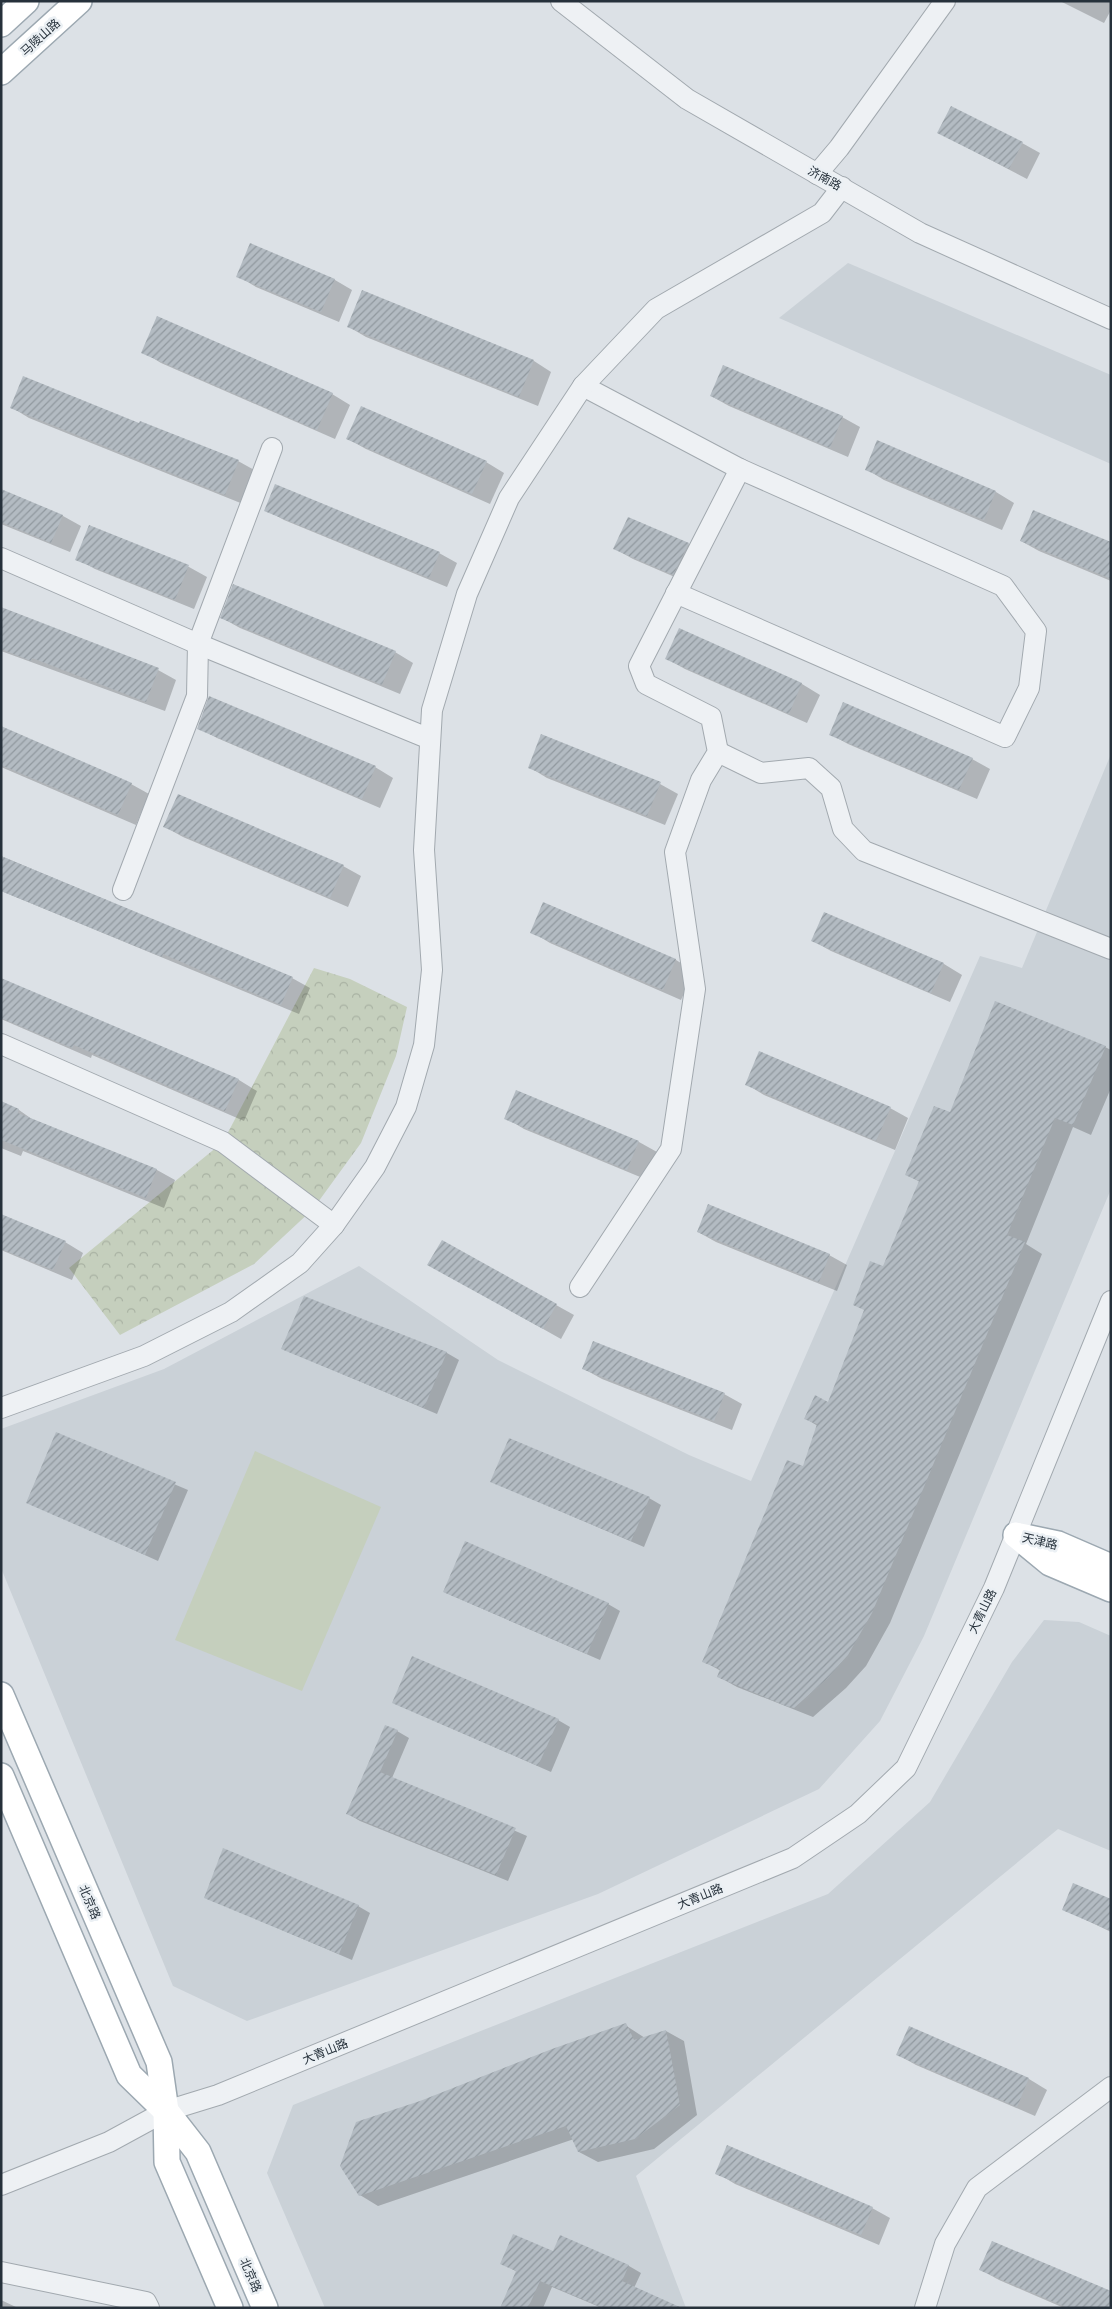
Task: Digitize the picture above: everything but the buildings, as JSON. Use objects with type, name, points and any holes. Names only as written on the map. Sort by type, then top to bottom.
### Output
[{"type":"main road","points":[[1,24],[26,1]]},
{"type":"main road","name":"马陵山路","points":[[1,72],[80,1]]},
{"type":"main road","name":"天津路","points":[[1016,1535],[1058,1544],[1111,1567]]},
{"type":"main road","name":"天津路","points":[[1016,1535],[1050,1563],[1111,1589]]},
{"type":"main road","name":"北京路","points":[[1,1695],[159,2062],[166,2111],[167,2162],[230,2308]]},
{"type":"main road","name":"北京路","points":[[1,1776],[129,2075],[166,2111],[198,2152],[265,2308]]},
{"type":"street","name":"济南路","points":[[561,1],[687,100],[920,233],[1111,320]]},
{"type":"street","points":[[817,174],[839,148],[945,1]]},
{"type":"street","points":[[1,1408],[144,1356],[230,1312],[300,1263],[334,1225],[375,1168],[406,1107],[424,1045],[432,970],[424,850],[432,710],[467,594],[509,498],[584,386],[656,309],[822,213],[842,187]]},
{"type":"street","points":[[584,386],[740,468],[1003,586],[1036,630],[1029,688],[1005,737],[676,593]]},
{"type":"street","points":[[124,890],[197,696],[198,644],[272,448]]},
{"type":"street","points":[[580,1286],[671,1149],[695,988],[675,852],[702,780],[718,752],[711,717],[646,684],[639,666],[740,468]]},
{"type":"street","points":[[1,558],[198,644],[430,739]]},
{"type":"street","points":[[718,752],[761,773],[809,768],[831,788],[843,829],[864,851],[1111,949]]},
{"type":"street","points":[[1,1044],[223,1142],[334,1225]]},
{"type":"street","name":"大青山路","points":[[1,2185],[109,2142],[166,2111],[218,2094],[793,1858],[858,1814],[906,1768],[994,1588],[1111,1301]]},
{"type":"street","points":[[925,2308],[945,2244],[977,2188],[1101,2092],[1111,2087]]},
{"type":"street","points":[[1,2272],[146,2302],[149,2308]]},
{"type":"shaded area","points":[[848,263],[1111,375],[1111,464],[779,318]]},
{"type":"shaded area","points":[[1111,754],[1111,1189],[924,1636],[880,1721],[819,1789],[598,1894],[247,2021],[173,1986],[1,1568],[1,1429],[164,1369],[359,1266],[498,1360],[689,1455],[751,1481],[980,956],[1022,968]]},
{"type":"shaded area","points":[[1044,1620],[1079,1622],[1111,1636],[1111,1851],[1058,1829],[636,2176],[686,2308],[325,2308],[267,2173],[293,2105],[828,1894],[930,1802],[1012,1662]]},
{"type":"green space","points":[[314,968],[350,979],[407,1007],[396,1056],[361,1143],[313,1209],[254,1264],[120,1335],[69,1268],[223,1142]]},
{"type":"green space","points":[[255,1451],[381,1507],[302,1691],[175,1640]]}]
